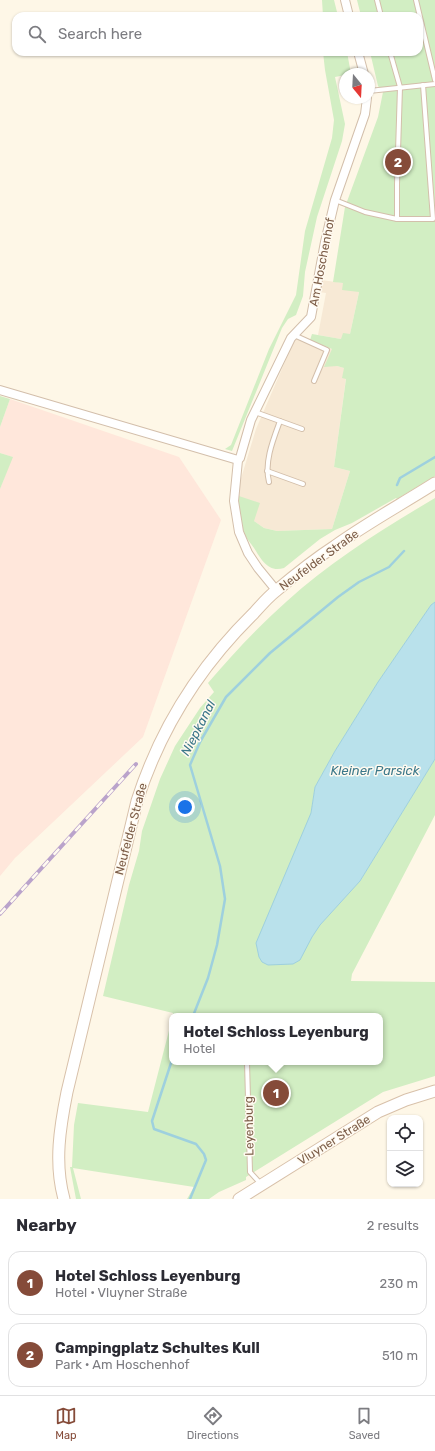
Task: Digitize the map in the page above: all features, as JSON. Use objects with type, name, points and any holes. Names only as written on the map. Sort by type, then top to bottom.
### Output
[{"type":"main road","name":"Neufelder Straße","points":[[64,1199],[60,1180],[59,1148],[64,1105],[137,801],[143,782],[163,735],[181,702],[219,651],[238,628],[276,590],[336,545],[435,483]]},
{"type":"main road","name":"Vluyner Straße","points":[[239,1199],[378,1112],[406,1100],[435,1091]]},
{"type":"street","points":[[345,0],[348,12]]},
{"type":"street","points":[[359,56],[362,68]]},
{"type":"street","name":"Am Hoschenhof","points":[[276,590],[248,553],[239,532],[234,501],[238,460],[240,458],[251,420],[291,338],[311,317],[325,242],[335,200],[365,114],[366,104]]},
{"type":"street","points":[[0,390],[238,460]]},
{"type":"lane","points":[[377,0],[380,12]]},
{"type":"lane","points":[[416,0],[419,12]]},
{"type":"lane","points":[[423,29],[435,80]]},
{"type":"lane","points":[[391,56],[400,87],[397,184],[398,219]]},
{"type":"lane","points":[[375,90],[435,84]]},
{"type":"lane","points":[[335,200],[365,212],[398,219],[433,219],[423,85]]},
{"type":"lane","points":[[294,335],[327,350],[314,380]]},
{"type":"lane","points":[[255,412],[302,429]]},
{"type":"lane","points":[[269,482],[267,471],[268,463],[280,421]]},
{"type":"lane","points":[[267,471],[303,484]]},
{"type":"lane","name":"Leyenburg","points":[[248,1065],[250,1172],[262,1185]]},
{"type":"shaded area","points":[[321,280],[343,283],[359,292],[350,334],[341,339],[318,335],[326,293],[319,292]]},
{"type":"shaded area","points":[[304,337],[332,349],[337,366],[344,368],[346,378],[334,467],[350,471],[332,529],[277,531],[264,528],[254,521],[236,495],[256,429],[294,341]]},
{"type":"shaded area","points":[[10,399],[179,457],[221,520],[143,737],[15,858],[0,876],[0,489],[12,457],[0,453],[0,427]]},
{"type":"green space","points":[[322,0],[334,0],[337,12],[323,12]]},
{"type":"green space","points":[[357,0],[435,0],[435,476],[397,499],[396,498],[320,539],[284,568],[274,569],[269,567],[262,560],[245,535],[240,520],[236,495],[260,503],[254,521],[264,528],[277,531],[332,529],[350,471],[334,467],[346,379],[342,378],[344,368],[337,366],[324,367],[332,349],[310,340],[312,334],[341,339],[343,333],[350,334],[359,292],[342,290],[343,283],[333,282],[345,207],[378,117],[383,92],[378,86],[375,68],[371,56],[423,56],[423,12],[360,12]]},
{"type":"green space","points":[[323,56],[348,56],[350,68],[339,68],[339,76],[335,77],[339,96],[339,104],[341,104],[345,124],[342,141],[317,217],[305,272],[303,296],[296,315],[288,319],[282,328],[232,451],[225,449],[231,445],[269,349],[296,295],[305,231],[332,138],[334,120]]},
{"type":"green space","points":[[0,396],[10,399],[0,427]]},
{"type":"green space","points":[[0,453],[13,457],[0,489]]},
{"type":"green space","points":[[435,498],[435,602],[431,605],[378,682],[335,751],[315,787],[311,813],[312,937],[320,925],[360,881],[435,759],[435,815],[352,974],[351,981],[435,982],[435,1076],[383,1092],[246,1177],[246,1180],[219,1192],[209,1199],[187,1199],[194,1187],[73,1168],[81,1199],[76,1199],[70,1167],[72,1167],[74,1125],[78,1103],[148,1112],[169,1031],[169,1065],[383,1065],[383,1013],[173,1013],[103,996],[129,885],[139,851],[142,831],[160,779],[175,746],[200,708],[214,692],[208,683],[255,631],[303,587],[339,559]]},
{"type":"water","name":"Kleiner Parsick","points":[[435,602],[435,759],[360,881],[320,925],[300,960],[293,964],[268,965],[262,962],[259,957],[256,943],[311,813],[315,787],[335,751],[378,682],[431,605]]},
{"type":"waterway","name":"Niepkanal","points":[[397,485],[400,478],[435,457]]},
{"type":"waterway","name":"Niepkanal","points":[[194,1013],[208,978],[217,945],[225,899],[220,866],[190,765],[200,742],[226,697],[270,653],[338,597],[359,582],[389,567],[404,551]]},
{"type":"waterway","name":"Niepkanal","points":[[170,1065],[152,1121],[154,1129],[196,1144],[204,1154],[206,1160],[190,1199]]},
{"type":"railway","points":[[0,914],[136,764]]},
{"type":"place","name":"Campingplatz Schultes Kull","points":[[398,162]]},
{"type":"place","name":"Hotel Schloss Leyenburg","points":[[276,1093]]}]
